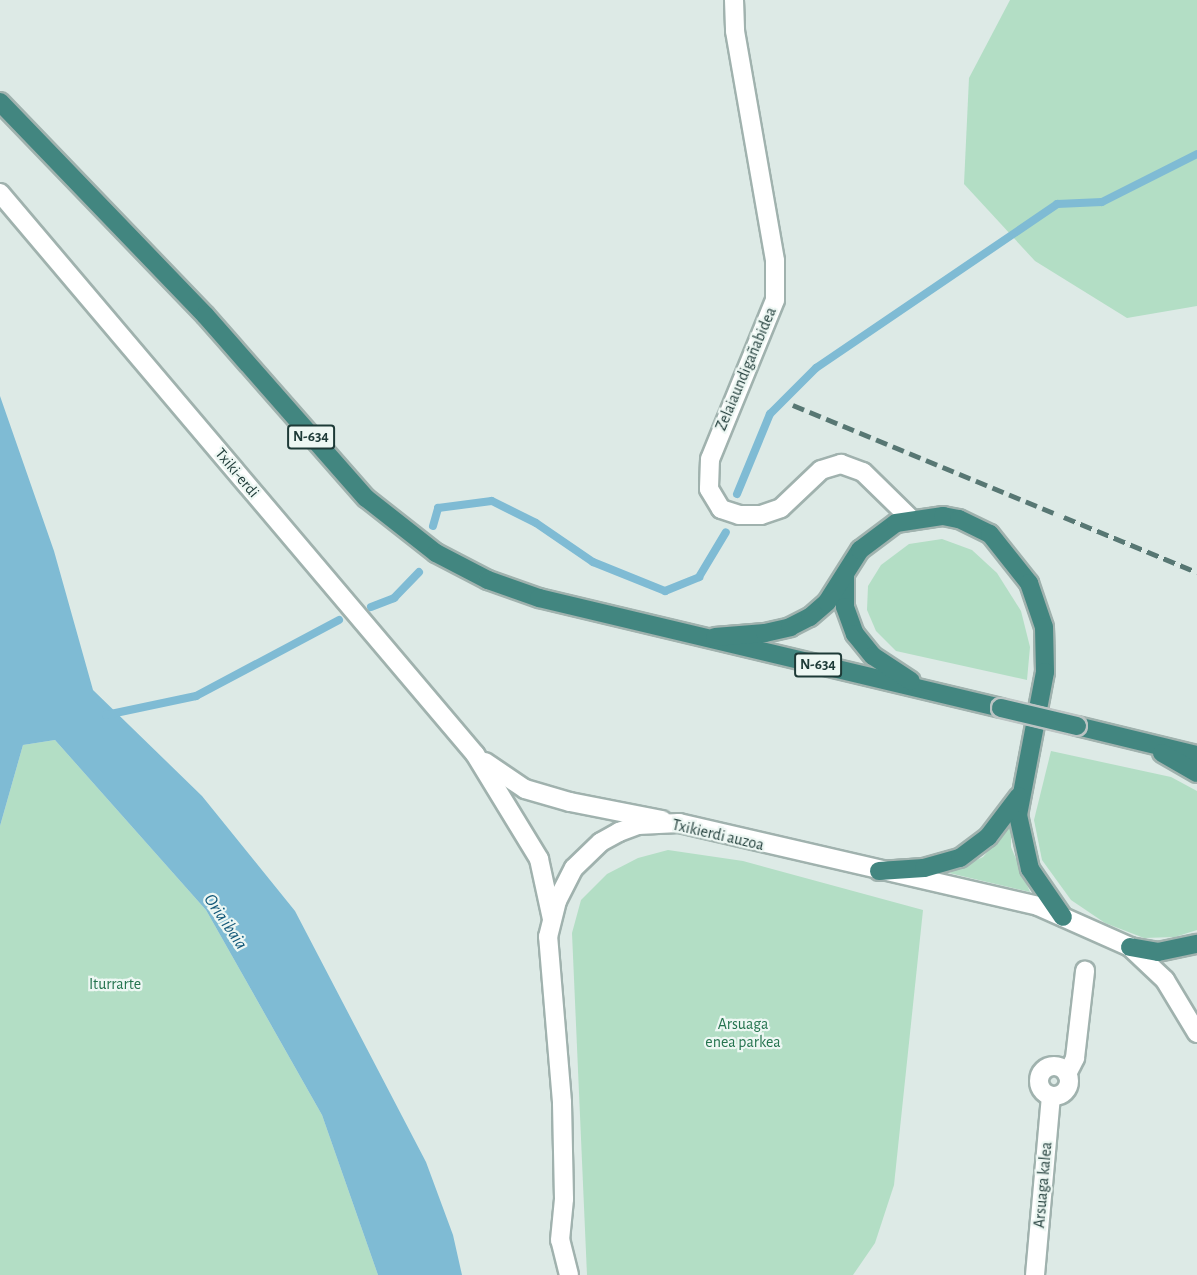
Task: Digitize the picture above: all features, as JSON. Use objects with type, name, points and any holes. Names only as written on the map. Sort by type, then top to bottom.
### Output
[{"type":"highway","name":"N-634","points":[[0,102],[205,315],[352,483],[411,536],[461,567],[515,590],[708,639],[1197,755]]},
{"type":"highway","points":[[708,639],[790,627],[827,602],[845,578],[851,563],[871,538],[910,518],[943,516],[959,519],[990,534],[1017,564],[1038,604],[1044,627],[1045,672],[1019,796],[1019,833],[1030,869],[1063,916]]},
{"type":"highway","points":[[845,578],[847,614],[863,646],[884,665],[929,691]]},
{"type":"highway","points":[[1145,742],[1197,773]]},
{"type":"highway","points":[[879,871],[924,868],[960,858],[988,837],[1019,796]]},
{"type":"highway","points":[[1130,947],[1158,952],[1197,944]]},
{"type":"street","name":"Zelaiaundigañabidea","points":[[734,0],[735,31],[775,261],[775,300],[710,459],[709,489],[721,509],[739,515],[761,515],[781,507],[821,470],[841,464],[864,472],[910,518]]},
{"type":"street","name":"Txiki-erdi","points":[[0,194],[475,754]]},
{"type":"street","points":[[475,754],[525,789],[570,802],[679,823]]},
{"type":"street","points":[[475,754],[539,859],[552,919]]},
{"type":"street","name":"Txikierdi auzoa","points":[[569,1275],[560,1240],[564,1199],[563,1113],[548,971],[552,919],[574,868],[601,842],[638,825],[679,823],[1038,906],[1130,947],[1165,980],[1197,1033]]},
{"type":"street","name":"Arsuaga kalea","points":[[1035,1275],[1051,1096],[1068,1088],[1067,1074],[1075,1058],[1085,971]]},
{"type":"green space","points":[[1010,0],[1197,0],[1197,306],[1127,318],[1035,261],[964,184],[969,78]]},
{"type":"green space","points":[[942,539],[972,550],[997,573],[1021,611],[1030,647],[1027,680],[896,651],[876,631],[867,610],[868,586],[881,565],[909,544]]},
{"type":"green space","name":"Iturrarte","points":[[55,740],[206,910],[322,1115],[378,1275],[0,1275],[0,826],[23,745]]},
{"type":"green space","points":[[1051,751],[1171,777],[1197,791],[1197,930],[1175,937],[1144,938],[1105,923],[1071,900],[1042,860],[1034,820]]},
{"type":"green space","points":[[1011,825],[1011,847],[1030,892],[949,873],[983,857]]},
{"type":"green space","name":"Arsuaga enea parkea","points":[[668,850],[743,861],[923,910],[894,1185],[875,1243],[853,1275],[587,1275],[572,933],[581,900],[607,874],[638,858]]},
{"type":"water","name":"Oria ibaia","points":[[0,396],[54,551],[93,690],[202,796],[295,911],[426,1162],[453,1235],[462,1275],[378,1275],[322,1115],[206,910],[55,740],[23,745],[0,826]]},
{"type":"waterway","points":[[737,494],[770,414],[816,368],[1057,204],[1102,202],[1197,154]]},
{"type":"waterway","points":[[433,526],[438,508],[492,501],[536,523],[593,562],[665,591],[699,577],[726,532]]},
{"type":"waterway","points":[[371,607],[394,598],[419,572]]},
{"type":"waterway","points":[[106,715],[196,696],[339,620]]},
{"type":"railway","points":[[793,405],[1056,514]]},
{"type":"railway","points":[[1064,517],[1197,572]]}]
